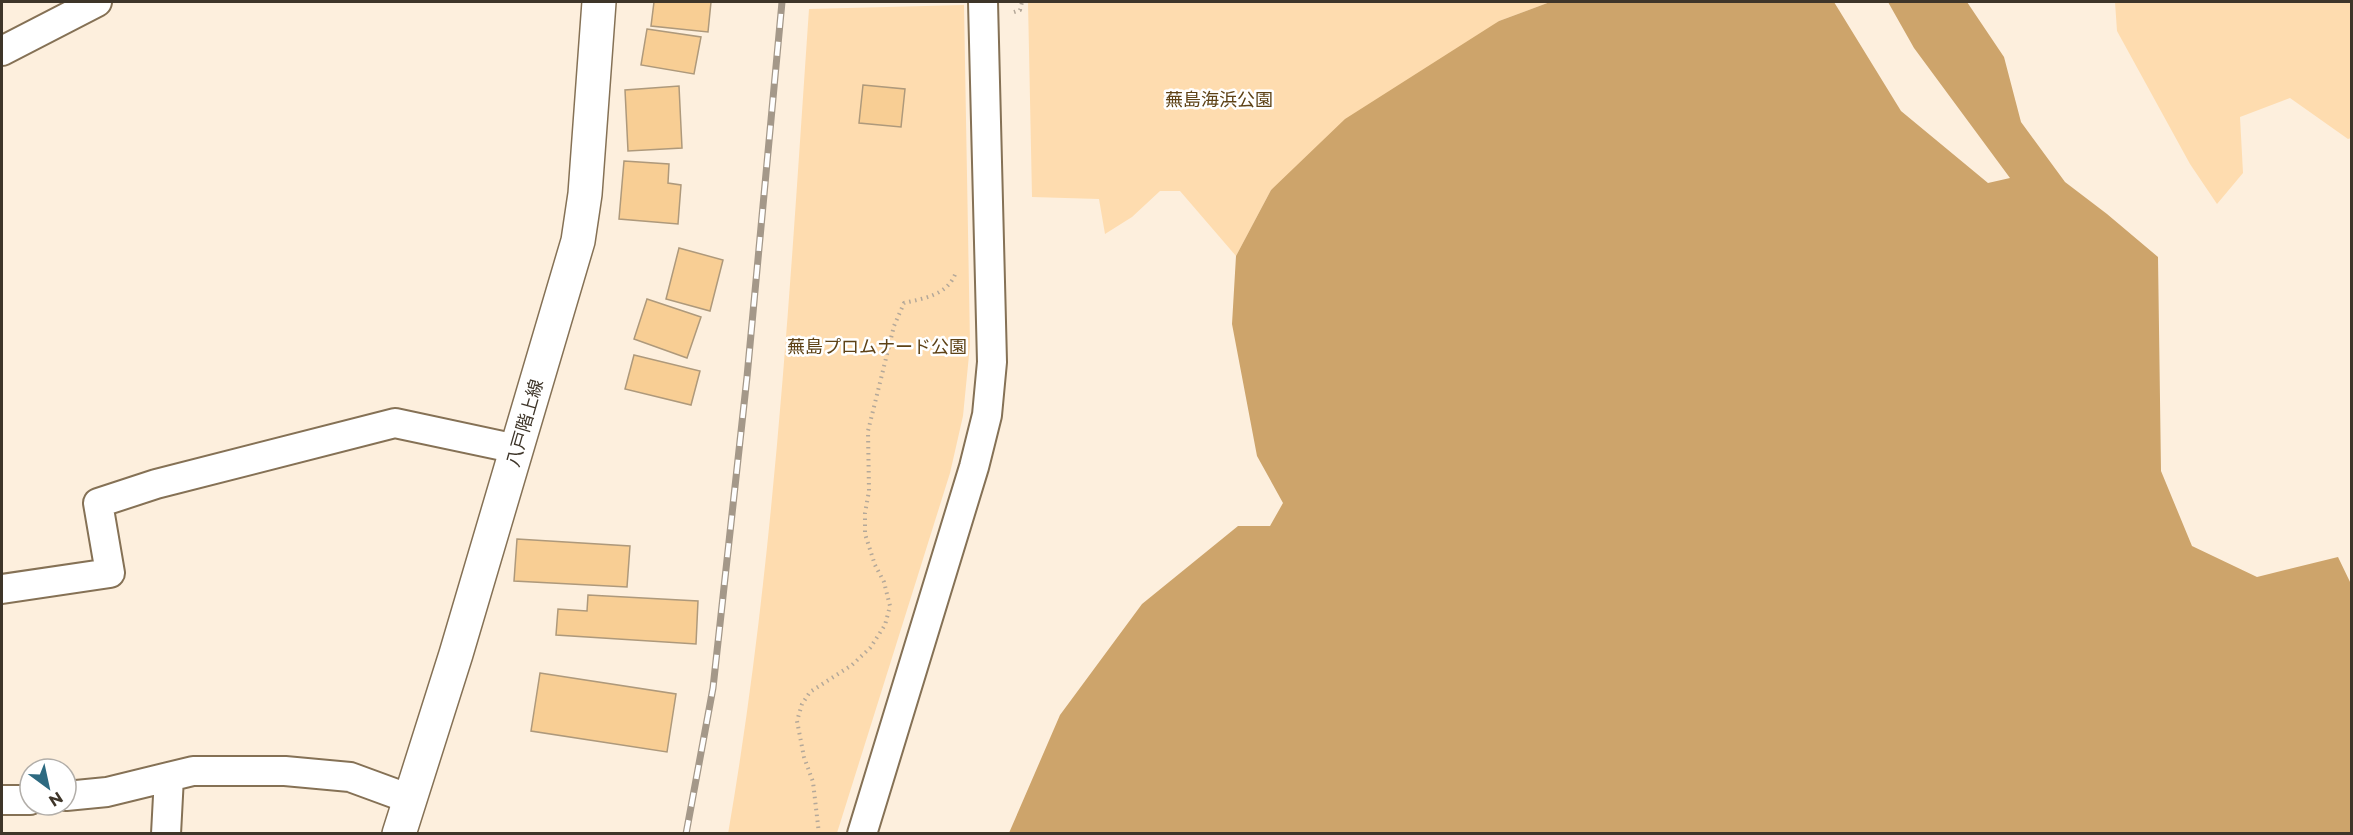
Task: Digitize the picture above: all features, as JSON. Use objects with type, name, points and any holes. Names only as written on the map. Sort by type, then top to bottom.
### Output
[{"type":"main road","name":"八戸階上線","points":[[399,834],[578,241],[585,194],[599,2]]},
{"type":"street","points":[[2,51],[97,2]]},
{"type":"street","points":[[862,834],[957,522],[987,415],[992,362],[983,2]]},
{"type":"street","points":[[2,589],[110,573],[98,503],[156,484],[395,423],[517,449]]},
{"type":"street","points":[[78,795],[107,792],[193,771],[285,771],[350,777],[410,799]]},
{"type":"street","points":[[166,834],[169,777]]},
{"type":"street","points":[[2,800],[18,800]]},
{"type":"path","points":[[819,834],[813,782],[799,736],[797,721],[802,704],[810,692],[852,665],[870,648],[885,625],[891,606],[865,534],[864,513],[869,491],[868,431],[873,404],[894,326],[904,303],[934,296],[947,287],[956,275],[958,265]]},
{"type":"green space","name":"蕪島海浜公園","points":[[1028,2],[1550,2],[1499,21],[1271,190],[1236,256],[1180,191],[1160,191],[1132,217],[1105,234],[1099,199],[1032,197]]},
{"type":"green space","points":[[2115,2],[2351,2],[2351,138],[2348,139],[2290,98],[2240,117],[2243,173],[2217,204],[2190,164],[2117,31]]},
{"type":"green space","name":"蕪島プロムナード公園","points":[[964,5],[970,345],[963,416],[950,473],[837,833],[728,834],[758,629],[769,526],[787,319],[809,9]]},
{"type":"shaded area","points":[[1550,2],[1834,2],[1901,111],[1988,183],[2010,178],[1914,48],[1888,2],[1967,2],[2004,57],[2021,122],[2065,182],[2158,257],[2161,471],[2192,546],[2257,577],[2338,557],[2351,584],[2351,833],[1009,833],[1060,715],[1142,604],[1238,526],[1270,526],[1283,503],[1257,456],[1232,324],[1236,256],[1271,190],[1345,119],[1499,21]]},
{"type":"building","points":[[654,2],[711,2],[708,32],[651,26]]},
{"type":"building","points":[[647,29],[701,37],[694,74],[641,65]]},
{"type":"building","points":[[863,85],[905,89],[901,127],[859,123]]},
{"type":"building","points":[[679,86],[682,148],[628,151],[625,90]]},
{"type":"building","points":[[624,161],[669,164],[668,183],[681,185],[678,224],[619,219]]},
{"type":"building","points":[[679,248],[723,260],[710,311],[666,299]]},
{"type":"building","points":[[647,299],[701,317],[687,358],[634,339]]},
{"type":"building","points":[[634,355],[700,371],[691,405],[625,389]]},
{"type":"building","points":[[517,539],[630,546],[627,587],[514,581]]},
{"type":"building","points":[[588,595],[698,601],[696,644],[556,635],[558,609],[587,611]]},
{"type":"building","points":[[540,673],[676,694],[667,752],[531,731]]},
{"type":"railway","points":[[686,834],[713,688],[747,377],[782,2]]}]
